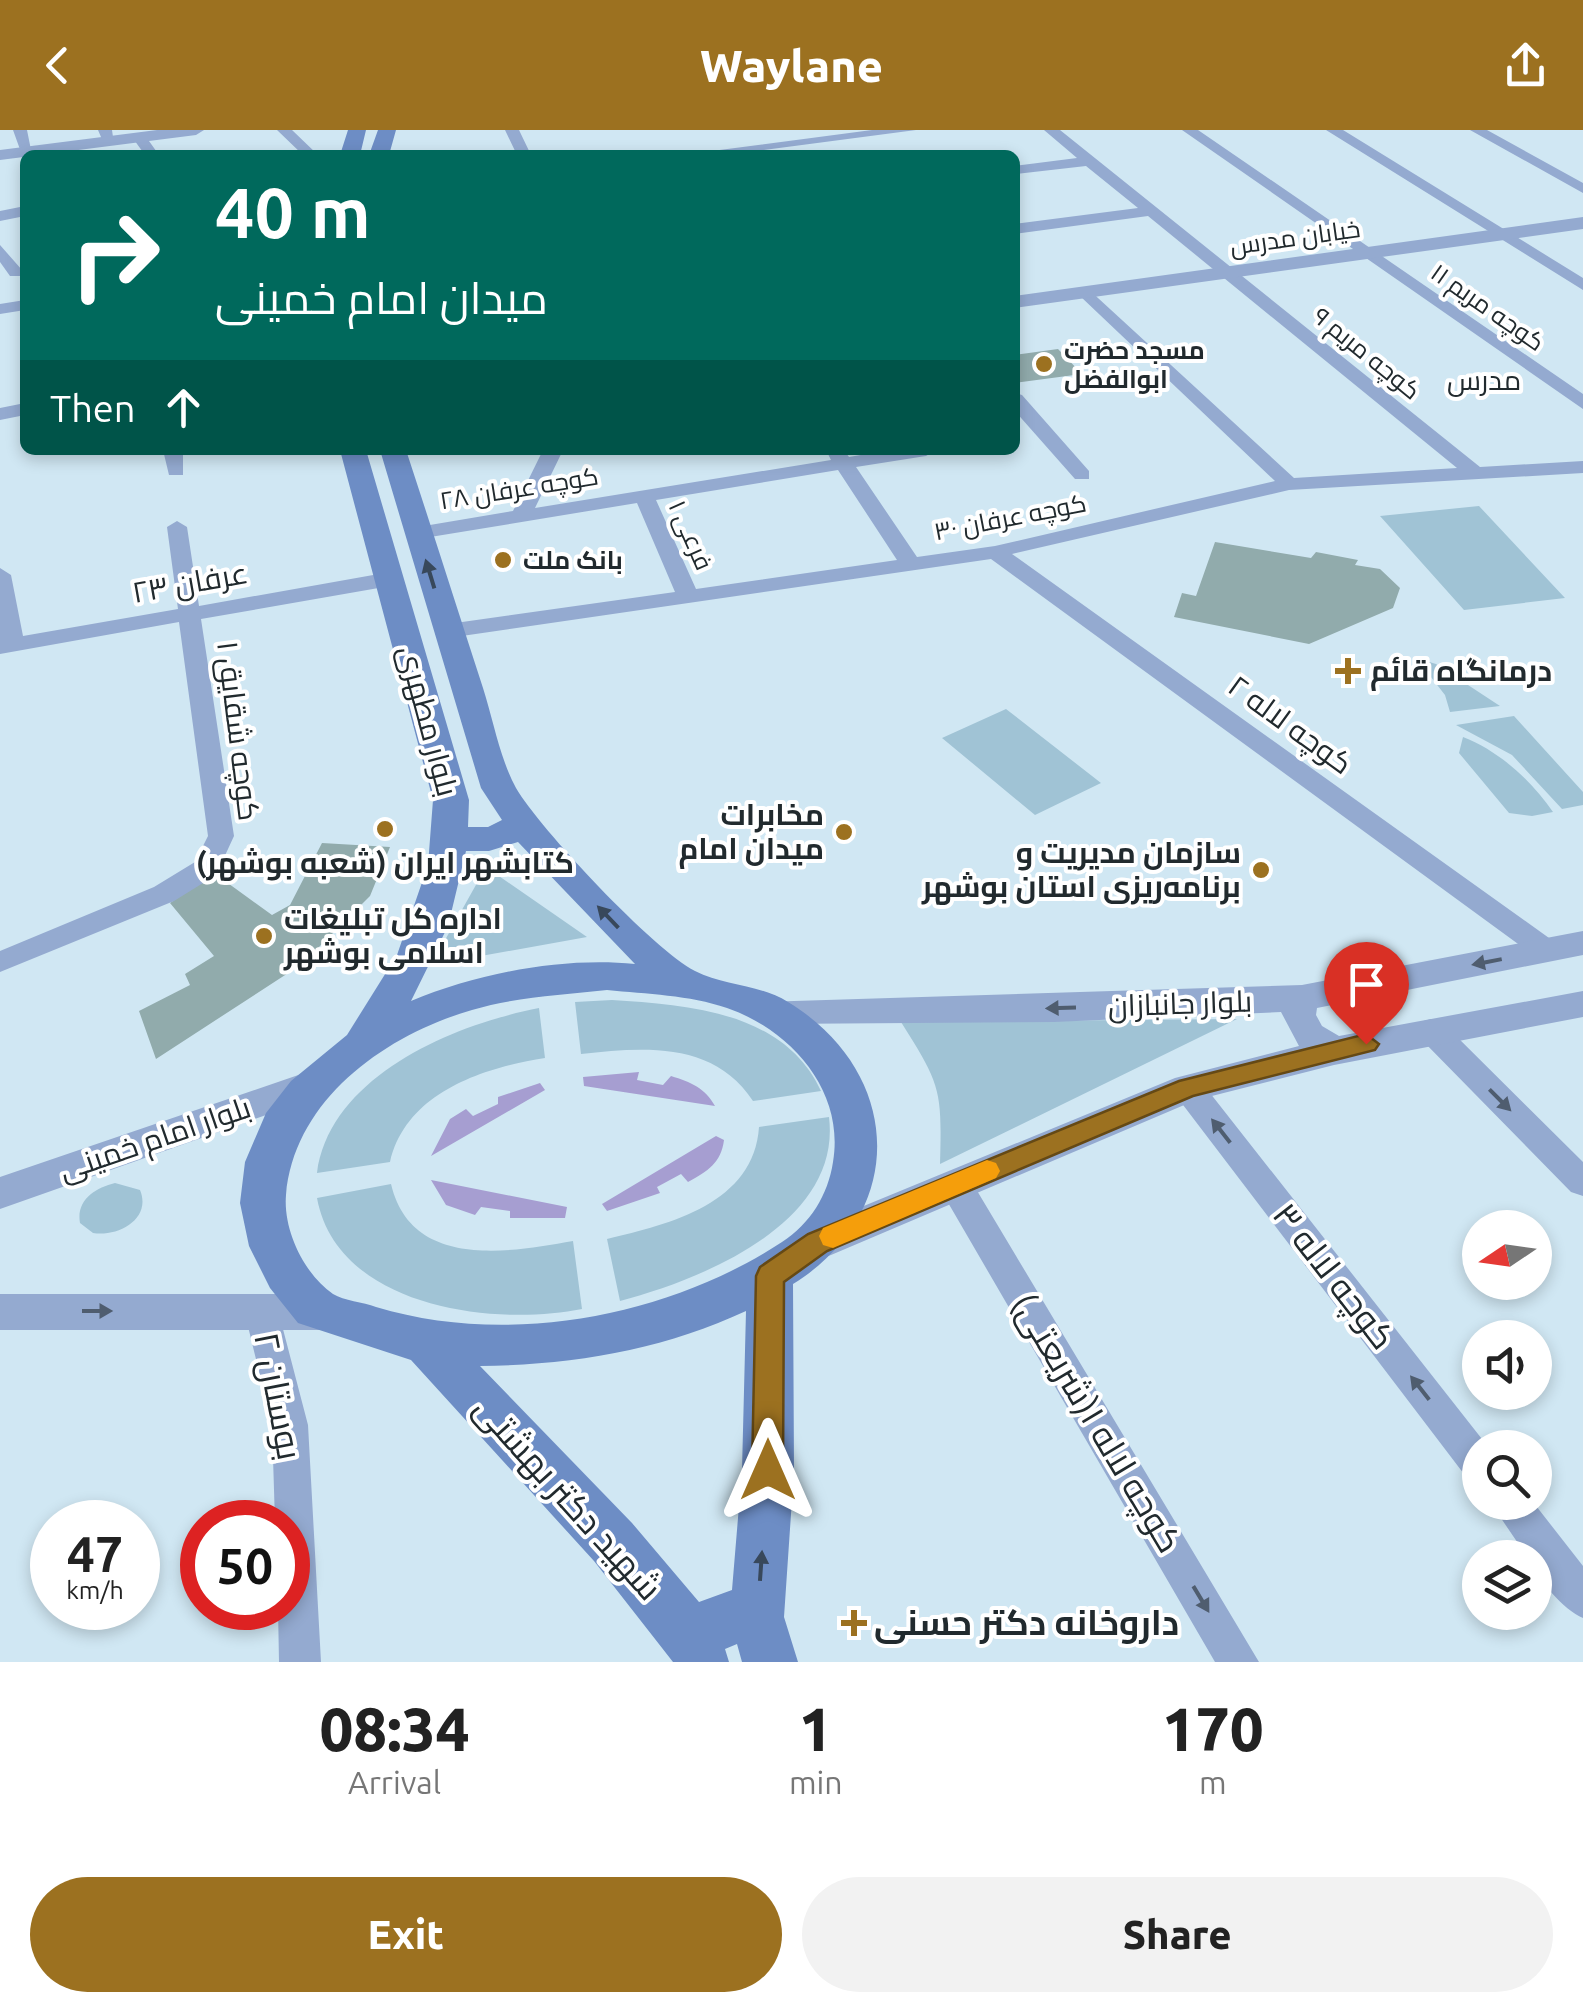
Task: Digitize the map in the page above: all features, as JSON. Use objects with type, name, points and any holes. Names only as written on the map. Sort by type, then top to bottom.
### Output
[{"type":"main road","name":"بلوار مطهری","points":[[355,455],[452,800],[452,837],[444,889],[407,982],[366,1038]]},
{"type":"main road","name":"بلوار مطهری","points":[[394,455],[498,788],[523,824],[625,934],[681,981]]},
{"type":"main road","points":[[452,837],[476,842],[504,838],[523,824]]},
{"type":"main road","points":[[607,976],[681,981],[772,1011],[816,1045],[848,1084],[858,1140],[850,1191],[818,1243],[770,1276],[727,1298],[626,1330],[519,1344],[425,1341],[321,1312],[278,1264],[264,1225],[264,1175],[279,1130],[310,1085],[366,1038],[449,1002],[524,986],[607,976]]},
{"type":"main road","points":[[764,1640],[770,1276]]},
{"type":"main road","name":"شهید دکتر بهشتی","points":[[425,1341],[613,1542],[697,1651]]},
{"type":"main road","points":[[697,1651],[710,1625],[736,1614],[764,1640]]},
{"type":"street","points":[[36,150],[106,135],[140,137],[196,130]]},
{"type":"street","points":[[284,130],[306,150]]},
{"type":"street","points":[[728,150],[745,130]]},
{"type":"street","points":[[749,150],[910,130]]},
{"type":"street","name":"کوچه مریم ۹","points":[[1050,130],[1474,472]]},
{"type":"street","name":"کوچه مریم ۱۱","points":[[1189,130],[1583,404]]},
{"type":"street","points":[[1333,130],[1583,284]]},
{"type":"street","points":[[1478,130],[1583,189]]},
{"type":"street","points":[[140,137],[149,150]]},
{"type":"street","points":[[1020,169],[1090,162]]},
{"type":"street","points":[[1020,228],[1152,211]]},
{"type":"street","name":"خیابان مدرس","points":[[1020,301],[1583,223]]},
{"type":"street","points":[[0,250],[16,273]]},
{"type":"street","points":[[1086,292],[1289,484]]},
{"type":"street","points":[[1020,406],[1082,475]]},
{"type":"street","points":[[1020,435],[1044,432]]},
{"type":"street","points":[[174,455],[176,472]]},
{"type":"street","points":[[521,516],[550,455]]},
{"type":"street","points":[[838,456],[911,564]]},
{"type":"street","name":"کوچه عرفان ۲۸","points":[[418,532],[644,496],[838,456]]},
{"type":"street","name":"کوچه عرفان ۳۰","points":[[448,631],[995,552],[1289,484],[1583,467]]},
{"type":"street","name":"فرعی ۱","points":[[644,496],[688,596]]},
{"type":"street","name":"کوچه شقایق ۱","points":[[0,962],[164,894],[206,868],[221,836],[177,527]]},
{"type":"street","name":"کوچه لاله ۲","points":[[995,552],[1546,950]]},
{"type":"street","points":[[0,575],[6,646]]},
{"type":"street","name":"عرفان ۲۳","points":[[6,646],[390,579]]},
{"type":"street","name":"بلوار جانبازان","points":[[772,1011],[1054,1009],[1302,998],[1583,944]]},
{"type":"street","points":[[1302,998],[1298,1015],[1309,1035],[1334,1050]]},
{"type":"street","points":[[818,1243],[1188,1088],[1334,1050],[1583,1004]]},
{"type":"street","points":[[1431,1030],[1583,1183]]},
{"type":"street","name":"بلوار امام خمینی","points":[[0,1193],[310,1085]]},
{"type":"street","name":"کوچه لاله ۳","points":[[1188,1088],[1462,1442]]},
{"type":"street","name":"کوچه لاله ۱(شریعتی)","points":[[955,1184],[1238,1662]]},
{"type":"street","name":"بوستان ۲","points":[[261,1310],[290,1425],[300,1662]]},
{"type":"street","points":[[0,1312],[321,1312]]},
{"type":"street","points":[[1523,1520],[1583,1598]]},
{"type":"shaded area","points":[[1479,506],[1565,598],[1464,610],[1380,516]]},
{"type":"shaded area","points":[[1416,658],[1436,664],[1500,706],[1450,712],[1445,695]]},
{"type":"shaded area","points":[[1006,709],[1101,783],[1035,815],[942,738]]},
{"type":"shaded area","points":[[1514,716],[1583,792],[1583,805],[1562,809],[1512,755],[1456,725]]},
{"type":"shaded area","points":[[1463,737],[1513,768],[1553,812],[1532,816],[1509,813],[1459,753]]},
{"type":"shaded area","points":[[486,867],[587,937],[431,965]]},
{"type":"shaded area","points":[[612,1000],[702,1010],[759,1028],[805,1064],[821,1091],[753,1101],[737,1081],[698,1058],[653,1050],[581,1054],[575,1002]]},
{"type":"shaded area","points":[[539,1008],[545,1058],[472,1077],[429,1101],[399,1138],[390,1162],[317,1173],[327,1138],[346,1108],[371,1082],[436,1041]]},
{"type":"shaded area","points":[[1237,1019],[940,1164],[936,1089],[901,1022]]},
{"type":"shaded area","points":[[639,1072],[637,1080],[663,1085],[671,1076],[691,1083],[715,1106],[584,1086],[583,1077]]},
{"type":"shaded area","points":[[540,1083],[545,1090],[431,1156],[450,1119],[466,1109],[473,1116],[498,1104],[498,1097]]},
{"type":"shaded area","points":[[829,1117],[827,1154],[814,1187],[790,1216],[726,1261],[690,1278],[620,1301],[607,1239],[682,1217],[726,1192],[754,1153],[759,1127]]},
{"type":"shaded area","points":[[716,1136],[724,1140],[720,1155],[695,1178],[688,1182],[681,1174],[657,1187],[660,1193],[607,1211],[602,1204]]},
{"type":"shaded area","points":[[431,1180],[567,1207],[565,1218],[510,1218],[510,1211],[481,1207],[475,1215],[446,1205]]},
{"type":"shaded area","points":[[115,1183],[140,1190],[141,1210],[122,1229],[93,1233],[80,1223],[81,1208],[94,1192]]},
{"type":"shaded area","points":[[391,1184],[402,1211],[419,1230],[440,1243],[492,1251],[573,1241],[582,1309],[505,1315],[464,1311],[386,1286],[354,1264],[330,1235],[317,1198]]},
{"type":"building","name":"مسجد حضرت ابوالفضل","points":[[1058,349],[1082,374],[1020,382],[1020,354]]},
{"type":"building","points":[[1215,542],[1311,558],[1316,552],[1358,560],[1355,565],[1380,569],[1400,588],[1393,608],[1309,644],[1174,617],[1182,593],[1196,596]]},
{"type":"building","name":"اداره کل تبلیغات اسلامی بوشهر","points":[[322,843],[390,847],[370,896],[302,964],[156,1059],[139,1011],[190,985],[185,974],[214,956],[170,903],[214,873],[272,915],[290,905]]},
{"type":"slow traffic","points":[[833,1236],[987,1171]]},
{"type":"place","name":"مسجد حضرت ابوالفضل","points":[[1044,364]]},
{"type":"place","name":"بانک ملت","points":[[503,560]]},
{"type":"place","name":"درمانگاه قائم","points":[[1348,671]]},
{"type":"place","name":"کتابشهر ایران (شعبه بوشهر)","points":[[385,829]]},
{"type":"place","name":"مخابرات میدان امام","points":[[844,832]]},
{"type":"place","name":"سازمان مدیریت و برنامه‌ریزی استان بوشهر","points":[[1261,870]]},
{"type":"place","name":"اداره کل تبلیغات اسلامی بوشهر","points":[[264,936]]},
{"type":"place","name":"داروخانه دکتر حسنی","points":[[854,1623]]},
{"type":"district","name":"مدرس","points":[[1484,380]]},
{"type":"route","points":[[768,1470],[770,1276],[818,1243],[1188,1088],[1366,1044]]}]
